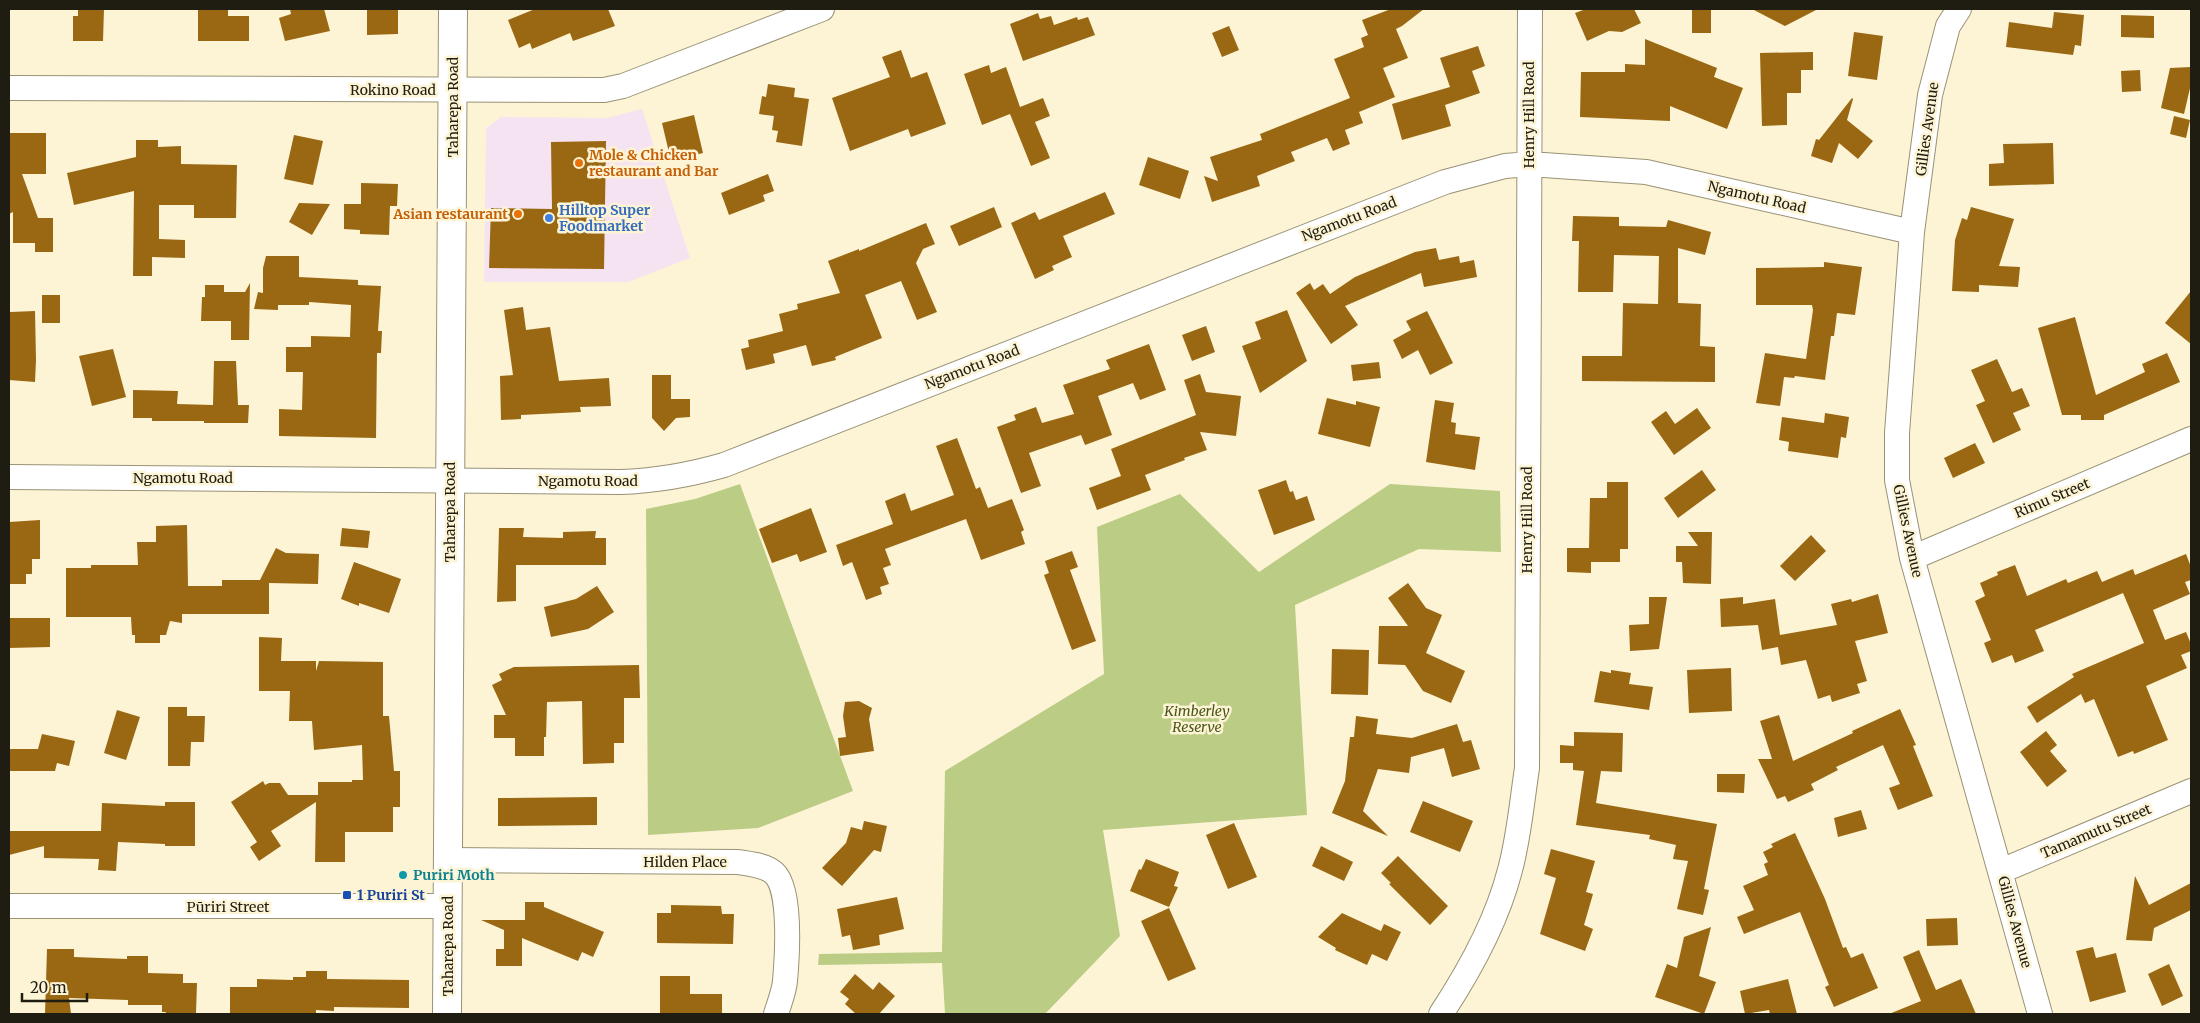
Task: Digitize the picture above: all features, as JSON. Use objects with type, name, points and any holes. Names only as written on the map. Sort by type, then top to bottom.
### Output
[{"type":"street","name":"Taharepa Road","points":[[447,1014],[453,9]]},
{"type":"street","name":"Rokino Road","points":[[9,88],[604,90],[623,86],[822,9]]},
{"type":"street","name":"Henry Hill Road","points":[[1441,1014],[1471,964],[1494,917],[1510,870],[1527,768],[1530,9]]},
{"type":"street","name":"Gillies Avenue","points":[[1959,9],[1948,26],[1930,95],[1912,232],[1897,433],[1897,480],[1912,558],[2040,1014]]},
{"type":"street","name":"Ngamotu Road","points":[[9,477],[654,481],[691,474],[724,465],[1446,182],[1505,166],[1529,164],[1646,172],[1912,232]]},
{"type":"street","name":"Rimu Street","points":[[1912,558],[2191,439]]},
{"type":"street","name":"Tamamutu Street","points":[[2001,871],[2191,791]]},
{"type":"street","name":"Hilden Place","points":[[449,860],[738,862],[760,865],[775,873],[783,886],[787,907],[785,982],[776,1014]]},
{"type":"street","name":"Pūriri Street","points":[[9,906],[448,906]]},
{"type":"shaded area","points":[[642,109],[690,258],[628,282],[484,282],[486,128],[501,117],[607,118]]},
{"type":"green space","points":[[740,484],[853,791],[758,828],[648,835],[646,509],[695,499]]},
{"type":"green space","name":"Kimberley Reserve","points":[[1390,484],[1500,491],[1501,552],[1419,549],[1295,605],[1307,815],[1103,830],[1120,936],[1045,1014],[945,1014],[942,963],[818,965],[819,954],[942,952],[945,771],[1104,674],[1097,527],[1180,494],[1259,572]]},
{"type":"building","points":[[78,9],[104,9],[103,41],[73,41],[73,16],[78,16]]},
{"type":"building","points":[[198,9],[228,9],[228,16],[249,16],[249,41],[198,41]]},
{"type":"building","points":[[290,9],[324,9],[330,31],[285,41],[279,18],[291,14]]},
{"type":"building","points":[[367,9],[398,9],[398,34],[367,35]]},
{"type":"building","points":[[535,9],[608,9],[615,26],[573,41],[570,33],[532,49],[530,43],[519,48],[508,20]]},
{"type":"building","points":[[1391,9],[1424,9],[1396,29],[1408,58],[1383,68],[1395,97],[1359,112],[1363,123],[1345,130],[1350,144],[1333,151],[1327,138],[1291,152],[1295,161],[1257,176],[1260,186],[1212,202],[1204,176],[1218,181],[1210,157],[1262,140],[1260,134],[1350,98],[1334,59],[1364,47],[1361,38],[1368,35],[1362,20]]},
{"type":"building","points":[[1586,9],[1634,9],[1641,23],[1622,32],[1609,31],[1587,41],[1575,13]]},
{"type":"building","points":[[1692,9],[1711,9],[1711,33],[1692,33]]},
{"type":"building","points":[[1752,9],[1818,9],[1785,26]]},
{"type":"building","points":[[2054,12],[2084,15],[2081,46],[2075,45],[2073,55],[2006,47],[2009,22],[2052,28]]},
{"type":"building","points":[[1038,13],[1040,19],[1051,16],[1054,25],[1077,17],[1078,20],[1088,17],[1095,35],[1023,61],[1010,24]]},
{"type":"building","points":[[2121,15],[2154,16],[2154,38],[2121,37]]},
{"type":"building","points":[[1229,26],[1239,50],[1222,57],[1212,33]]},
{"type":"building","points":[[1854,32],[1883,36],[1877,80],[1848,76]]},
{"type":"building","points":[[1645,39],[1717,68],[1714,77],[1743,88],[1727,129],[1670,106],[1670,121],[1580,117],[1581,72],[1625,72],[1625,64],[1645,65]]},
{"type":"building","points":[[1478,46],[1485,66],[1472,71],[1480,93],[1445,105],[1451,126],[1402,140],[1392,104],[1450,87],[1440,58]]},
{"type":"building","points":[[901,50],[911,78],[927,72],[946,124],[911,137],[908,129],[850,151],[832,98],[890,77],[882,57]]},
{"type":"building","points":[[1813,52],[1813,70],[1801,70],[1801,93],[1787,93],[1787,125],[1762,126],[1760,53]]},
{"type":"building","points":[[989,65],[991,73],[1006,67],[1020,107],[1043,98],[1050,116],[1035,122],[1050,158],[1031,166],[1010,114],[982,125],[964,74]]},
{"type":"building","points":[[2191,67],[2191,84],[2184,114],[2161,108],[2170,68]]},
{"type":"building","points":[[2140,70],[2141,91],[2122,92],[2121,71]]},
{"type":"building","points":[[768,84],[795,88],[794,97],[809,99],[802,146],[776,142],[778,131],[772,130],[774,116],[759,114],[762,96],[766,97]]},
{"type":"building","points":[[1852,98],[1847,120],[1873,141],[1858,159],[1839,143],[1832,163],[1811,156],[1816,139],[1819,140]]},
{"type":"building","points":[[694,115],[703,153],[671,161],[662,123]]},
{"type":"building","points":[[2174,116],[2190,120],[2186,138],[2170,134]]},
{"type":"building","points":[[9,133],[46,133],[46,174],[22,174],[38,218],[53,218],[53,252],[35,252],[35,243],[13,243],[13,212],[9,214]]},
{"type":"building","points":[[294,135],[323,141],[313,185],[284,179]]},
{"type":"building","points":[[136,140],[158,140],[158,147],[181,146],[181,164],[237,165],[236,218],[194,218],[194,205],[159,205],[159,239],[185,240],[185,258],[152,257],[152,276],[133,276],[134,191],[74,205],[67,173],[136,157]]},
{"type":"building","points":[[606,141],[604,269],[489,268],[491,208],[552,209],[551,142]]},
{"type":"building","points":[[2053,143],[2054,184],[1989,186],[1989,164],[2004,163],[2003,144]]},
{"type":"building","points":[[1148,157],[1189,171],[1180,199],[1139,185]]},
{"type":"building","points":[[768,174],[774,191],[763,195],[765,201],[729,215],[721,193]]},
{"type":"building","points":[[361,183],[398,184],[397,206],[390,206],[389,235],[360,234],[360,230],[344,229],[344,204],[361,204]]},
{"type":"building","points":[[1105,192],[1115,214],[1063,236],[1072,257],[1052,266],[1054,270],[1035,279],[1011,223],[1035,212],[1039,220]]},
{"type":"building","points":[[299,203],[330,204],[312,235],[289,222]]},
{"type":"building","points":[[994,207],[1002,227],[959,246],[950,226]]},
{"type":"building","points":[[1971,207],[2014,219],[1999,266],[2020,267],[2018,287],[1979,285],[1979,292],[1952,291],[1955,240],[1962,218],[1967,220]]},
{"type":"building","points":[[1573,216],[1619,217],[1619,226],[1666,227],[1668,220],[1711,232],[1705,255],[1678,248],[1678,303],[1701,304],[1700,346],[1715,347],[1715,382],[1582,381],[1582,356],[1622,356],[1623,303],[1658,304],[1659,256],[1614,255],[1613,292],[1578,292],[1579,241],[1572,241]]},
{"type":"building","points":[[926,223],[935,244],[923,249],[916,263],[937,312],[917,320],[901,281],[865,295],[882,338],[835,357],[836,360],[812,366],[806,345],[773,354],[775,363],[746,370],[741,349],[749,347],[748,340],[783,331],[779,314],[798,309],[797,304],[840,293],[828,261],[859,249],[859,251]]},
{"type":"building","points":[[1436,248],[1439,260],[1459,256],[1460,263],[1474,260],[1477,277],[1424,287],[1421,273],[1345,306],[1358,325],[1331,344],[1296,293],[1310,283],[1314,290],[1323,284],[1330,294],[1355,277],[1415,252]]},
{"type":"building","points":[[266,256],[299,256],[299,277],[358,280],[358,285],[381,286],[378,331],[382,331],[381,353],[377,353],[376,438],[279,436],[279,409],[302,410],[303,372],[286,372],[286,347],[311,347],[311,336],[350,337],[351,305],[309,302],[309,305],[278,305],[278,310],[254,309],[258,292],[263,293],[263,268]]},
{"type":"building","points":[[1824,262],[1862,267],[1855,315],[1837,313],[1834,336],[1831,336],[1825,380],[1795,376],[1794,378],[1784,377],[1780,406],[1756,403],[1765,353],[1806,359],[1813,310],[1812,305],[1756,305],[1756,268],[1824,267]]},
{"type":"building","points":[[250,283],[249,340],[231,340],[231,321],[201,321],[202,297],[205,297],[205,285],[224,285],[224,292],[245,292]]},
{"type":"building","points":[[2191,291],[2191,344],[2165,323]]},
{"type":"building","points":[[42,295],[60,295],[60,323],[42,323]]},
{"type":"building","points":[[523,307],[526,330],[550,327],[559,381],[609,378],[611,406],[580,407],[581,412],[521,415],[521,419],[501,420],[500,376],[513,375],[504,310]]},
{"type":"building","points":[[1287,310],[1307,361],[1260,393],[1242,346],[1261,339],[1255,322]]},
{"type":"building","points":[[35,311],[35,382],[9,380],[10,312]]},
{"type":"building","points":[[1427,311],[1453,363],[1430,375],[1418,350],[1402,359],[1393,340],[1411,330],[1406,321]]},
{"type":"building","points":[[2075,317],[2096,395],[2145,372],[2142,364],[2167,353],[2180,382],[2104,415],[2104,420],[2081,420],[2081,415],[2062,415],[2038,328]]},
{"type":"building","points":[[1206,326],[1215,352],[1192,361],[1182,335]]},
{"type":"building","points":[[1149,344],[1166,390],[1140,400],[1133,383],[1098,396],[1112,435],[1085,445],[1081,435],[1029,453],[1041,486],[1021,493],[997,427],[1016,420],[1014,415],[1036,407],[1042,423],[1074,414],[1063,385],[1110,369],[1106,360]]},
{"type":"building","points":[[113,349],[126,397],[92,406],[79,356]]},
{"type":"building","points":[[1997,359],[2012,392],[2022,388],[2030,406],[2013,413],[2021,430],[1993,443],[1976,405],[1985,401],[1971,370]]},
{"type":"building","points":[[214,361],[236,361],[238,405],[249,405],[248,423],[152,421],[152,418],[133,418],[133,390],[178,391],[177,404],[213,405]]},
{"type":"building","points":[[1379,362],[1381,378],[1353,381],[1351,365]]},
{"type":"building","points":[[1200,374],[1206,392],[1241,396],[1236,436],[1200,432],[1207,450],[1145,475],[1151,490],[1097,510],[1089,488],[1121,476],[1111,449],[1196,415],[1184,380]]},
{"type":"building","points":[[652,375],[671,375],[671,399],[690,399],[690,417],[676,418],[664,431],[652,418]]},
{"type":"building","points":[[1327,398],[1356,405],[1356,401],[1380,407],[1370,447],[1318,434]]},
{"type":"building","points":[[1435,400],[1454,403],[1451,422],[1456,423],[1455,434],[1480,437],[1475,470],[1426,462]]},
{"type":"building","points":[[1697,408],[1711,428],[1674,455],[1651,422],[1666,411],[1675,424]]},
{"type":"building","points":[[1825,413],[1849,417],[1846,438],[1841,437],[1838,458],[1788,451],[1789,442],[1779,440],[1782,417],[1824,423]]},
{"type":"building","points":[[957,438],[976,489],[980,487],[988,508],[1012,499],[1024,530],[1021,532],[1025,544],[981,560],[966,519],[885,549],[891,565],[883,568],[889,584],[880,587],[882,594],[866,600],[852,562],[843,566],[836,545],[893,524],[885,501],[905,493],[911,511],[954,495],[936,446]]},
{"type":"building","points":[[1975,443],[1985,463],[1953,478],[1944,458]]},
{"type":"building","points":[[1702,470],[1716,490],[1678,518],[1664,498]]},
{"type":"building","points":[[1286,480],[1290,492],[1293,491],[1296,500],[1307,496],[1315,520],[1274,535],[1258,490]]},
{"type":"building","points":[[1607,482],[1628,482],[1628,549],[1620,549],[1620,562],[1591,562],[1591,573],[1567,572],[1567,548],[1589,548],[1590,498],[1607,498]]},
{"type":"building","points":[[811,508],[827,552],[800,562],[797,554],[772,563],[759,529]]},
{"type":"building","points":[[40,520],[40,559],[32,559],[32,574],[26,574],[26,584],[9,584],[9,522]]},
{"type":"building","points":[[187,525],[188,586],[222,586],[222,580],[260,580],[276,548],[286,553],[319,554],[318,584],[269,583],[269,614],[182,614],[182,623],[170,621],[166,635],[160,635],[160,643],[135,643],[135,635],[132,635],[131,617],[66,617],[66,568],[91,568],[91,565],[138,565],[137,542],[156,542],[156,526]]},
{"type":"building","points":[[342,528],[370,531],[368,548],[340,546]]},
{"type":"building","points":[[499,528],[524,528],[523,537],[563,538],[563,532],[596,531],[595,538],[606,538],[606,565],[516,565],[516,601],[497,602]]},
{"type":"building","points":[[1688,532],[1712,532],[1711,584],[1683,583],[1682,562],[1676,562],[1676,546],[1698,546]]},
{"type":"building","points":[[1811,535],[1826,551],[1795,581],[1780,566]]},
{"type":"building","points":[[1072,551],[1078,567],[1070,570],[1096,641],[1072,650],[1044,575],[1049,573],[1045,561]]},
{"type":"building","points":[[2186,554],[2191,567],[2191,580],[2185,582],[2190,594],[2153,610],[2165,640],[2186,632],[2191,644],[2191,651],[2181,655],[2187,668],[2146,686],[2168,740],[2134,754],[2133,751],[2118,757],[2094,699],[2085,703],[2081,694],[2037,723],[2027,707],[2074,677],[2072,674],[2144,643],[2123,593],[2035,630],[2044,651],[2015,663],[2012,655],[1992,663],[1984,643],[1991,640],[1975,601],[1985,596],[1980,583],[1998,575],[1997,572],[2015,565],[2027,596],[2066,579],[2068,583],[2097,571],[2102,582],[2133,569],[2135,575]]},
{"type":"building","points":[[354,562],[401,579],[389,613],[359,603],[359,606],[341,599]]},
{"type":"building","points":[[1408,583],[1426,608],[1442,615],[1426,653],[1465,671],[1451,703],[1423,691],[1405,665],[1378,664],[1379,626],[1408,626],[1388,598]]},
{"type":"building","points":[[597,586],[614,612],[588,629],[551,637],[544,607],[576,599]]},
{"type":"building","points":[[1878,594],[1888,633],[1855,641],[1867,681],[1857,684],[1860,693],[1832,702],[1830,695],[1818,699],[1806,660],[1781,665],[1778,647],[1762,650],[1758,625],[1721,627],[1720,599],[1743,597],[1743,604],[1775,599],[1780,635],[1837,625],[1831,604],[1851,599],[1852,602]]},
{"type":"building","points":[[1649,597],[1667,597],[1659,649],[1630,651],[1629,625],[1649,624]]},
{"type":"building","points":[[9,618],[50,618],[50,647],[9,648]]},
{"type":"building","points":[[259,637],[282,638],[281,661],[316,661],[316,671],[319,661],[383,662],[383,716],[389,716],[394,771],[400,771],[400,807],[393,807],[393,832],[345,832],[345,862],[315,862],[316,802],[271,831],[281,846],[259,861],[250,847],[257,842],[231,802],[263,781],[265,785],[280,783],[288,795],[318,795],[318,782],[352,782],[352,780],[363,780],[362,745],[314,750],[312,721],[289,721],[290,691],[259,691]]},
{"type":"building","points":[[1332,649],[1369,650],[1368,695],[1331,694]]},
{"type":"building","points":[[639,665],[640,698],[624,698],[624,743],[614,743],[614,763],[583,764],[582,701],[547,702],[544,756],[515,756],[515,738],[494,738],[494,715],[506,715],[492,685],[502,680],[499,674],[514,667]]},
{"type":"building","points":[[1731,668],[1732,711],[1689,713],[1687,670]]},
{"type":"building","points":[[1611,670],[1631,673],[1629,684],[1653,687],[1649,710],[1594,702],[1600,671],[1611,673]]},
{"type":"building","points":[[859,701],[872,708],[869,719],[874,751],[840,756],[838,738],[846,737],[843,716],[845,702]]},
{"type":"building","points":[[168,707],[187,707],[187,716],[205,716],[204,742],[191,742],[190,766],[168,766]]},
{"type":"building","points":[[1900,709],[1916,745],[1913,746],[1933,796],[1898,810],[1889,788],[1900,784],[1883,745],[1836,767],[1838,770],[1811,784],[1814,790],[1788,802],[1785,796],[1777,799],[1758,759],[1772,759],[1760,721],[1779,715],[1793,761]]},
{"type":"building","points":[[117,710],[140,717],[126,760],[104,753]]},
{"type":"building","points":[[1356,716],[1378,719],[1376,734],[1412,738],[1457,724],[1463,742],[1471,740],[1480,769],[1452,777],[1444,748],[1411,757],[1409,773],[1378,769],[1363,811],[1388,836],[1332,813],[1345,781],[1350,737],[1354,737]]},
{"type":"building","points":[[2046,731],[2057,745],[2050,751],[2067,771],[2047,787],[2020,752]]},
{"type":"building","points":[[1574,732],[1623,733],[1622,772],[1601,771],[1596,803],[1717,824],[1704,889],[1709,890],[1703,915],[1677,909],[1688,861],[1673,859],[1676,845],[1649,839],[1650,835],[1576,825],[1584,771],[1573,770],[1573,763],[1560,763],[1560,745],[1574,746]]},
{"type":"building","points":[[42,734],[75,741],[69,766],[57,763],[55,771],[9,771],[9,749],[38,749]]},
{"type":"building","points":[[1717,774],[1745,774],[1744,793],[1717,792]]},
{"type":"building","points":[[597,797],[597,825],[498,826],[498,798]]},
{"type":"building","points":[[1423,801],[1473,821],[1460,852],[1410,832]]},
{"type":"building","points":[[165,802],[195,802],[195,846],[165,846],[165,844],[118,842],[116,871],[98,870],[99,859],[44,858],[44,846],[9,855],[9,831],[101,831],[102,803],[165,806]]},
{"type":"building","points":[[1861,810],[1867,829],[1838,837],[1834,818]]},
{"type":"building","points":[[864,821],[887,826],[881,852],[874,850],[842,886],[822,868],[846,843],[851,827],[862,830]]},
{"type":"building","points":[[1234,823],[1257,877],[1228,889],[1206,835]]},
{"type":"building","points":[[1795,833],[1825,899],[1843,948],[1846,947],[1851,958],[1863,953],[1878,988],[1834,1007],[1825,987],[1829,985],[1800,912],[1744,934],[1737,917],[1754,910],[1743,886],[1768,875],[1764,864],[1768,862],[1763,852],[1773,847],[1771,844]]},
{"type":"building","points":[[1321,846],[1353,862],[1344,881],[1312,866]]},
{"type":"building","points":[[1551,849],[1595,861],[1586,892],[1593,894],[1584,925],[1593,929],[1585,951],[1540,934],[1556,878],[1544,874]]},
{"type":"building","points":[[1398,856],[1448,906],[1430,925],[1389,884],[1391,883],[1381,873]]},
{"type":"building","points":[[1146,859],[1179,872],[1174,886],[1178,887],[1169,907],[1130,891],[1139,869],[1141,870]]},
{"type":"building","points":[[2135,876],[2149,905],[2191,883],[2191,910],[2154,928],[2152,941],[2126,940]]},
{"type":"building","points":[[897,897],[904,929],[879,935],[880,945],[853,950],[850,935],[842,937],[837,909]]},
{"type":"building","points":[[525,902],[544,902],[544,907],[604,932],[593,957],[582,952],[578,961],[522,938],[522,966],[496,966],[496,949],[504,949],[504,930],[481,920],[525,920]]},
{"type":"building","points":[[671,905],[721,906],[722,914],[734,914],[733,944],[657,943],[657,913],[671,913]]},
{"type":"building","points":[[1169,908],[1196,969],[1168,981],[1141,921]]},
{"type":"building","points":[[1342,913],[1381,931],[1384,924],[1401,932],[1387,961],[1372,954],[1367,965],[1335,950],[1336,948],[1318,937]]},
{"type":"building","points":[[1957,918],[1958,945],[1927,946],[1926,919]]},
{"type":"building","points":[[1711,927],[1699,976],[1716,982],[1704,1014],[1655,997],[1667,964],[1677,968],[1684,937]]},
{"type":"building","points":[[2093,947],[2096,958],[2116,953],[2126,992],[2090,1002],[2076,951]]},
{"type":"building","points":[[47,949],[74,949],[74,957],[127,959],[127,956],[148,956],[148,973],[183,974],[183,983],[197,983],[196,1013],[165,1014],[166,1012],[162,1012],[162,1005],[128,1005],[128,1000],[69,998],[71,1014],[45,1014]]},
{"type":"building","points":[[1919,950],[1936,990],[1961,979],[1976,1014],[1889,1014],[1921,1001],[1903,957]]},
{"type":"building","points":[[2169,964],[2183,996],[2162,1006],[2148,974]]},
{"type":"building","points":[[306,971],[327,971],[327,979],[409,980],[409,1008],[334,1007],[334,1011],[316,1010],[316,1014],[230,1014],[230,987],[257,987],[257,979],[293,980],[293,977],[306,977]]},
{"type":"building","points":[[855,974],[873,990],[879,982],[895,996],[879,1014],[856,1014],[845,1004],[849,999],[840,992]]},
{"type":"building","points":[[660,976],[690,976],[690,994],[722,994],[722,1014],[660,1014]]},
{"type":"building","points":[[1788,979],[1797,1014],[1770,1014],[1769,1010],[1745,1014],[1740,991]]},
{"type":"place","name":"Mole & Chicken restaurant and Bar","points":[[579,163]]},
{"type":"place","name":"Asian restaurant","points":[[518,214]]},
{"type":"place","name":"Hilltop Super Foodmarket","points":[[549,218]]},
{"type":"place","name":"Puriri Moth","points":[[403,875]]},
{"type":"place","name":"1 Puriri St","points":[[347,895]]}]
